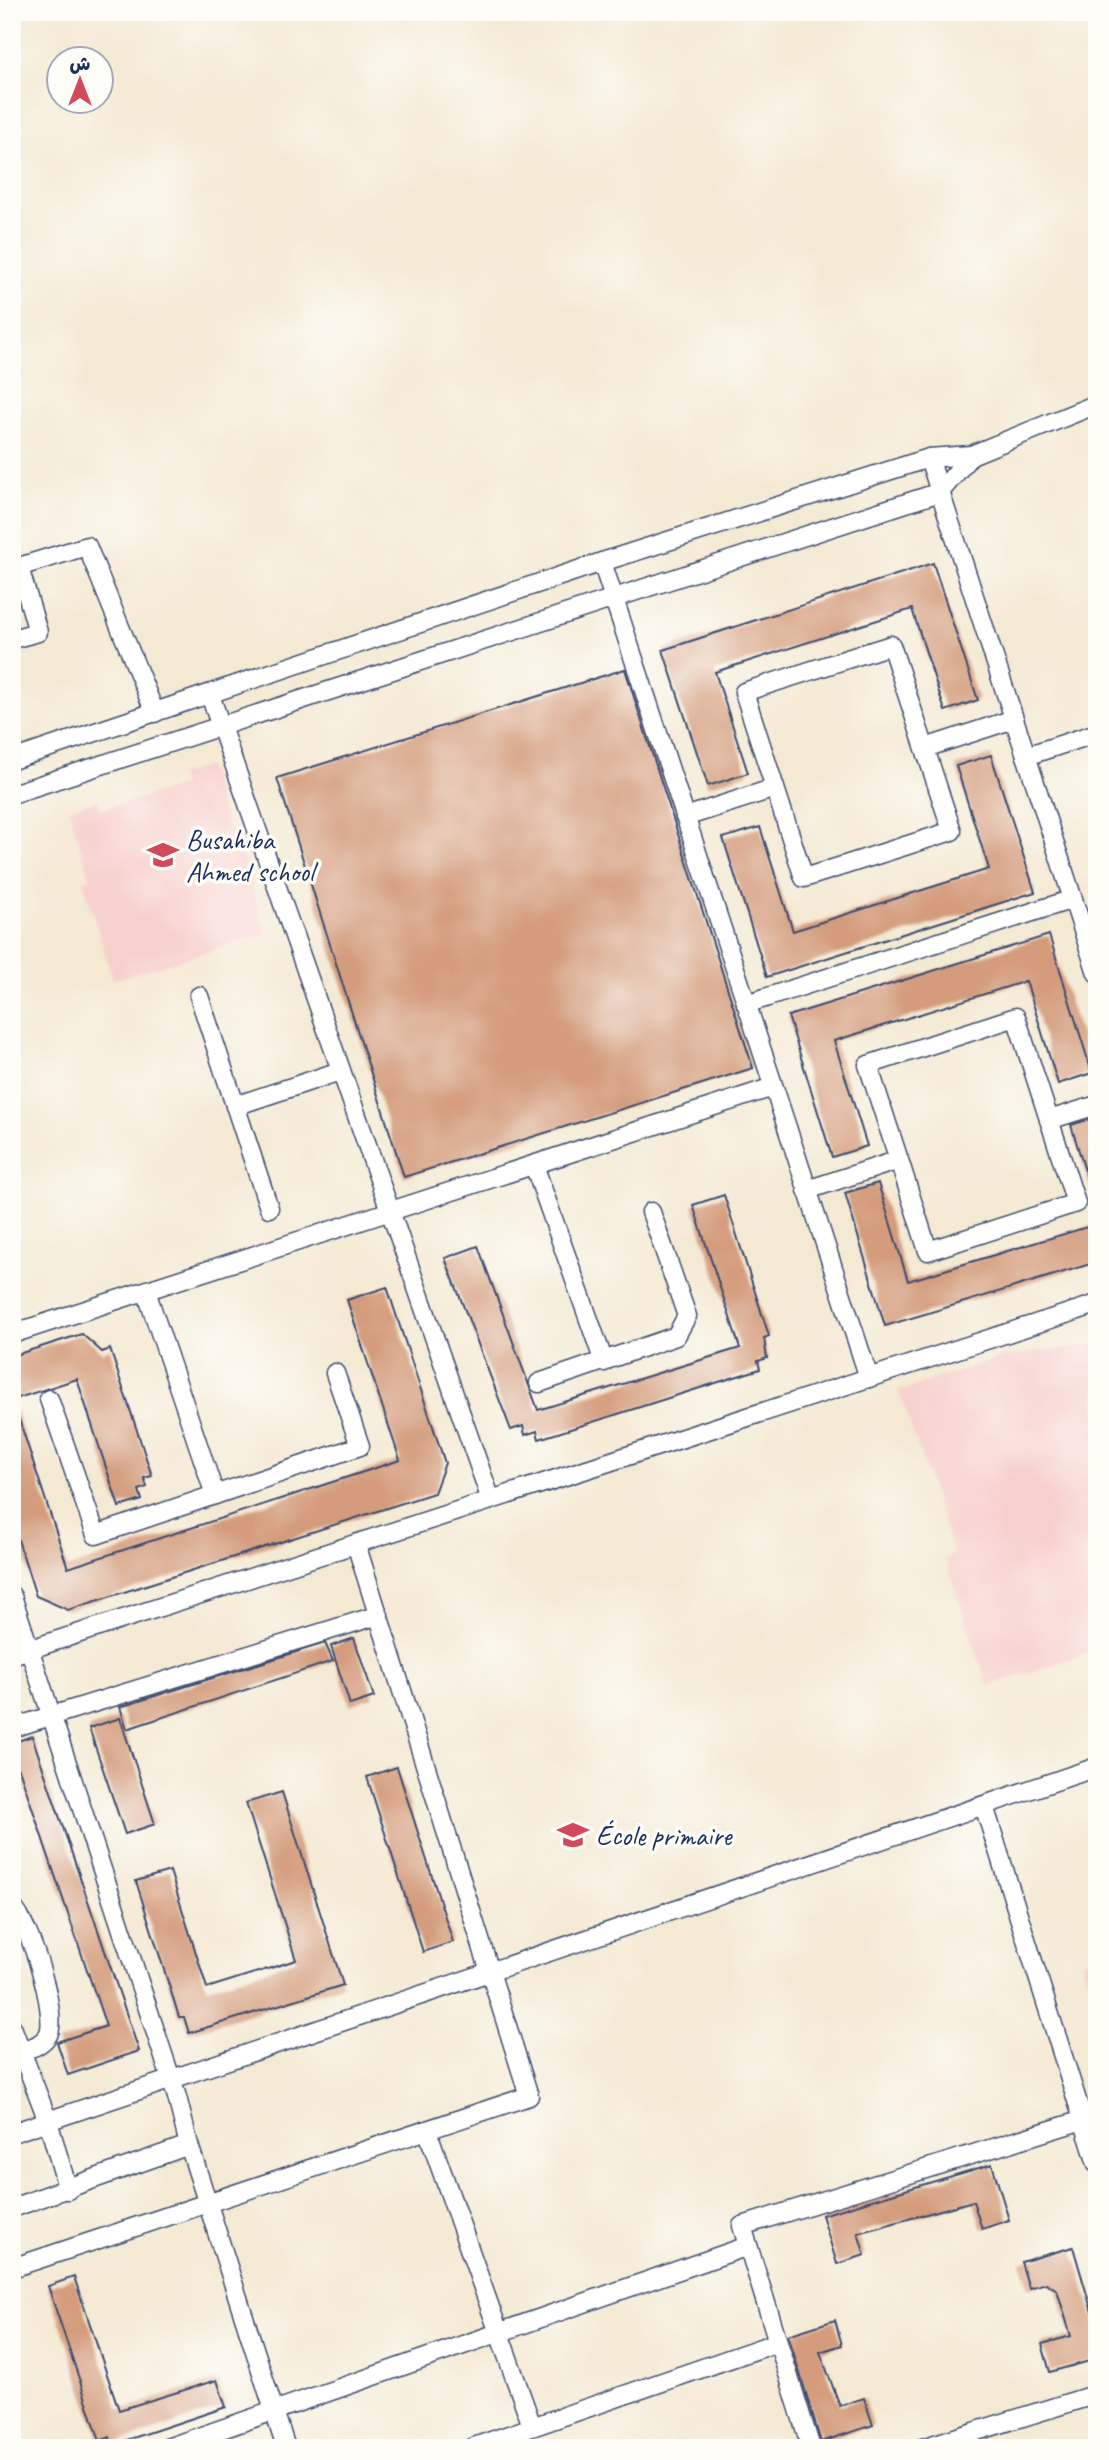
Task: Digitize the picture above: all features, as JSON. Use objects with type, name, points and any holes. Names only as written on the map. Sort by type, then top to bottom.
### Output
[{"type":"street","points":[[12,760],[603,562],[929,458],[971,455],[1097,404]]},
{"type":"street","points":[[12,794],[940,492],[971,455]]},
{"type":"street","points":[[929,458],[1073,899],[1089,926],[1097,973]]},
{"type":"street","points":[[12,639],[38,632],[16,568],[87,546],[155,713]]},
{"type":"street","points":[[603,562],[869,1378]]},
{"type":"street","points":[[891,645],[951,831],[804,878],[775,788],[744,692],[891,645]]},
{"type":"street","points":[[210,695],[491,1500]]},
{"type":"street","points":[[925,748],[1014,719]]},
{"type":"street","points":[[1026,756],[1097,733]]},
{"type":"street","points":[[685,817],[775,788]]},
{"type":"street","points":[[746,1004],[1073,899]]},
{"type":"street","points":[[199,996],[269,1208]]},
{"type":"street","points":[[1016,1017],[1076,1203],[929,1251],[899,1160],[868,1065],[1016,1017]]},
{"type":"street","points":[[235,1106],[341,1071]]},
{"type":"street","points":[[12,1334],[773,1087]]},
{"type":"street","points":[[1049,1120],[1097,1105]]},
{"type":"street","points":[[807,1190],[899,1160]]},
{"type":"street","points":[[534,1165],[604,1362]]},
{"type":"street","points":[[538,1383],[676,1336],[687,1316],[652,1212]]},
{"type":"street","points":[[146,1291],[215,1495]]},
{"type":"street","points":[[12,1655],[1097,1304]]},
{"type":"street","points":[[49,1399],[96,1535],[360,1446],[335,1373]]},
{"type":"street","points":[[12,2268],[529,2096],[356,1544]]},
{"type":"street","points":[[12,1596],[172,2080],[206,2204],[286,2448]]},
{"type":"street","points":[[12,1728],[379,1615]]},
{"type":"street","points":[[12,2133],[1097,1767]]},
{"type":"street","points":[[984,1806],[1097,2164]]},
{"type":"street","points":[[12,1907],[24,1924],[50,2004],[52,2022],[48,2035],[38,2045],[20,2051]]},
{"type":"street","points":[[12,2027],[48,2121],[68,2190]]},
{"type":"street","points":[[811,2448],[742,2226],[1083,2120]]},
{"type":"street","points":[[431,2141],[532,2426]]},
{"type":"street","points":[[12,2208],[190,2145]]},
{"type":"street","points":[[167,2448],[748,2246]]},
{"type":"street","points":[[471,2448],[778,2342]]},
{"type":"street","points":[[922,2448],[1097,2394]]},
{"type":"shaded area","name":"Busahiba Ahmed school","points":[[208,766],[228,831],[234,830],[266,934],[113,980],[83,881],[90,878],[69,809],[98,800],[101,810],[182,786],[179,775]]},
{"type":"shaded area","points":[[1097,1344],[1097,1650],[988,1686],[945,1558],[954,1554],[899,1391],[1002,1357]]},
{"type":"shaded area","points":[[1097,1957],[1097,2006],[1082,1962]]},
{"type":"building","points":[[933,563],[978,700],[945,711],[912,609],[715,672],[748,773],[708,786],[663,650]]},
{"type":"building","points":[[625,669],[753,1068],[404,1177],[277,778]]},
{"type":"building","points":[[991,755],[1035,892],[767,977],[723,838],[760,827],[793,931],[989,869],[956,766]]},
{"type":"building","points":[[1049,935],[1092,1073],[1058,1084],[1026,981],[834,1041],[867,1146],[832,1157],[788,1016]]},
{"type":"building","points":[[1097,1117],[1097,1196],[1093,1197],[1071,1125]]},
{"type":"building","points":[[878,1183],[908,1281],[1097,1224],[1097,1262],[885,1326],[845,1193]]},
{"type":"building","points":[[724,1195],[769,1336],[764,1338],[767,1358],[758,1361],[760,1369],[539,1439],[537,1431],[525,1435],[523,1426],[511,1430],[445,1258],[478,1246],[538,1410],[740,1348],[693,1205]]},
{"type":"building","points":[[387,1287],[445,1463],[434,1493],[68,1610],[36,1596],[12,1521],[12,1411],[16,1410],[68,1568],[400,1460],[347,1300]]},
{"type":"building","points":[[82,1334],[102,1352],[110,1349],[152,1476],[144,1478],[147,1487],[139,1490],[142,1500],[119,1507],[77,1379],[12,1400],[12,1356]]},
{"type":"building","points":[[354,1638],[374,1697],[350,1705],[331,1646]]},
{"type":"building","points":[[325,1643],[333,1661],[127,1729],[120,1707]]},
{"type":"building","points":[[120,1718],[155,1824],[125,1834],[89,1728]]},
{"type":"building","points":[[32,1736],[139,2051],[68,2075],[57,2042],[106,2026],[19,1769],[12,1771],[12,1743]]},
{"type":"building","points":[[397,1767],[453,1942],[423,1952],[367,1777]]},
{"type":"building","points":[[282,1792],[343,1985],[189,2033],[184,2017],[179,2017],[136,1881],[170,1871],[207,1988],[296,1960],[246,1803]]},
{"type":"building","points":[[992,2164],[1009,2220],[982,2229],[973,2201],[858,2233],[865,2255],[837,2264],[822,2215]]},
{"type":"building","points":[[1073,2247],[1097,2329],[1097,2359],[1050,2372],[1042,2344],[1071,2336],[1057,2290],[1046,2283],[1029,2288],[1021,2262]]},
{"type":"building","points":[[74,2277],[119,2410],[217,2380],[226,2407],[112,2445],[110,2437],[100,2441],[48,2286]]},
{"type":"building","points":[[835,2320],[842,2345],[820,2352],[840,2406],[864,2398],[873,2425],[821,2442],[788,2335]]},
{"type":"place","name":"Busahiba Ahmed school","points":[[163,855]]},
{"type":"place","name":"École primaire","points":[[573,1835]]}]
